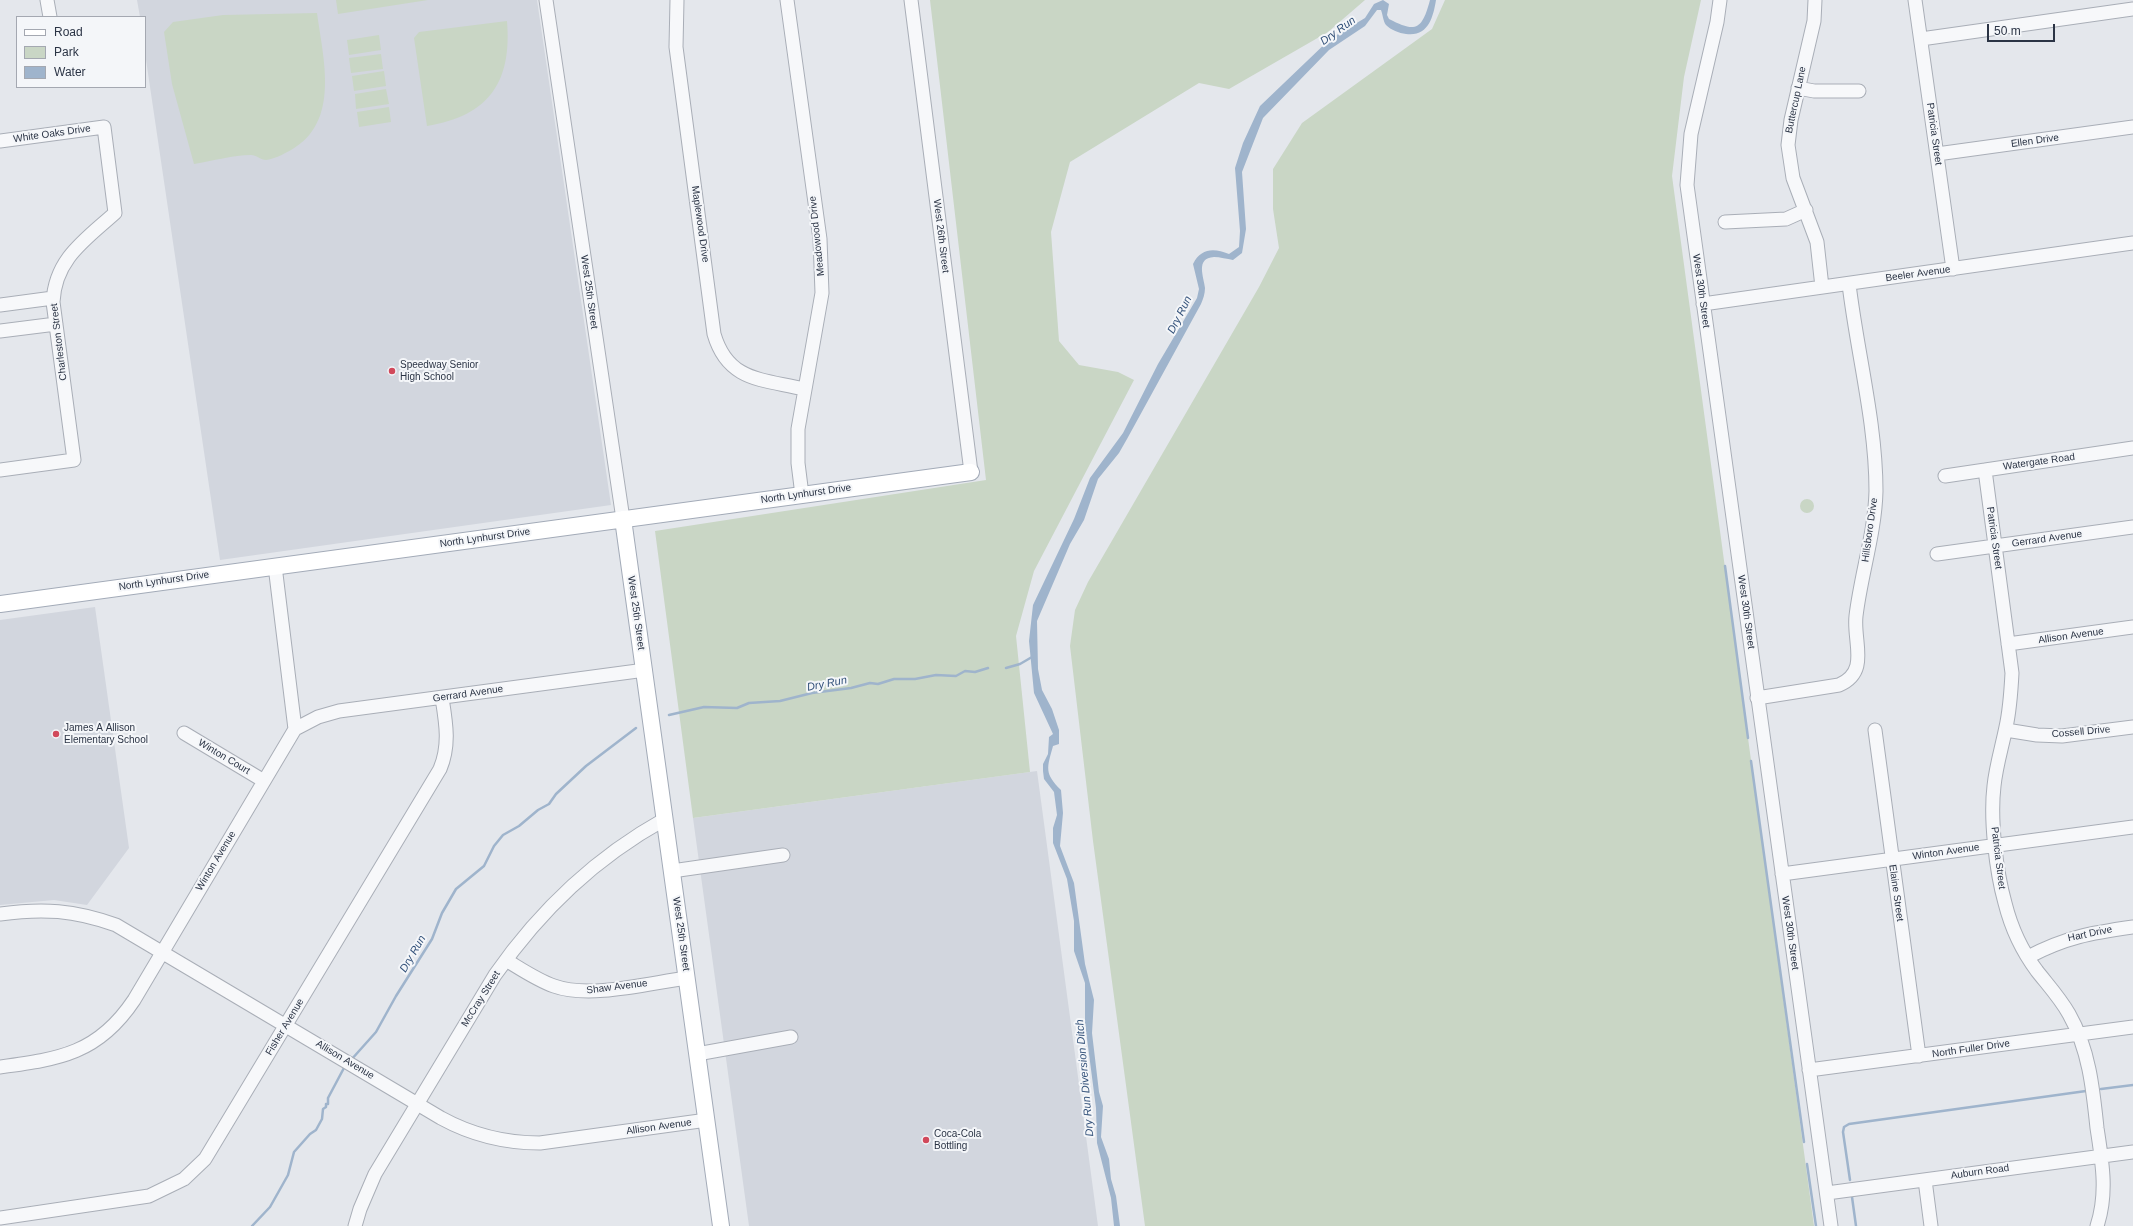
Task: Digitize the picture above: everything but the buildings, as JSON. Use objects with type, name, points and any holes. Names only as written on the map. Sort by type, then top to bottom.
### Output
[{"type":"main road","name":"North Lynhurst Drive","points":[[0,604],[971,472]]},
{"type":"main road","name":"West 25th Street","points":[[623,520],[721,1226]]},
{"type":"street","points":[[47,0],[50,16]]},
{"type":"street","name":"West 25th Street","points":[[546,0],[623,520]]},
{"type":"street","name":"Maplewood Drive","points":[[677,0],[676,47],[714,334],[718,347],[728,362],[741,373],[804,389]]},
{"type":"street","name":"Meadowood Drive","points":[[787,0],[821,256],[822,285],[819,314],[804,389],[797,435],[798,470],[802,495]]},
{"type":"street","name":"West 26th Street","points":[[911,0],[971,472]]},
{"type":"street","name":"West 30th Street","points":[[1720,0],[1717,22],[1691,134],[1687,163],[1688,196],[1831,1226]]},
{"type":"street","name":"Buttercup Lane","points":[[1814,0],[1814,22],[1790,124],[1788,145],[1793,178],[1817,242],[1822,287]]},
{"type":"street","name":"Patricia Street","points":[[1915,0],[1953,269]]},
{"type":"street","points":[[1921,39],[2133,10]]},
{"type":"street","points":[[1798,88],[1814,91],[1859,91]]},
{"type":"street","name":"White Oaks Drive","points":[[0,141],[104,127]]},
{"type":"street","name":"Charleston Street","points":[[0,470],[74,460],[56,324],[54,298],[57,277],[67,258],[115,213],[104,127]]},
{"type":"street","name":"Ellen Drive","points":[[1937,154],[2133,127]]},
{"type":"street","points":[[1725,222],[1786,219],[1806,210]]},
{"type":"street","name":"Beeler Avenue","points":[[1703,304],[2133,243]]},
{"type":"street","name":"Hillsboro Drive","points":[[1757,698],[1839,685],[1850,679],[1858,668],[1860,655],[1855,631],[1856,615],[1872,529],[1876,491],[1871,438],[1849,284]]},
{"type":"street","points":[[0,305],[54,298]]},
{"type":"street","points":[[0,331],[56,324]]},
{"type":"street","name":"Watergate Road","points":[[1945,476],[2133,448]]},
{"type":"street","name":"Patricia Street","points":[[1985,470],[2008,644],[2012,690],[2006,730],[1998,758],[1993,787],[1993,816],[2004,903],[2016,935],[2028,958],[2067,1010],[2079,1034],[2091,1078],[2101,1156],[2104,1193],[2097,1226]]},
{"type":"street","name":"Gerrard Avenue","points":[[1937,554],[2133,527]]},
{"type":"street","points":[[275,566],[295,729]]},
{"type":"street","name":"Allison Avenue","points":[[2008,644],[2133,627]]},
{"type":"street","name":"Gerrard Avenue","points":[[295,729],[314,719],[334,712],[645,670]]},
{"type":"street","name":"Fisher Avenue","points":[[0,1218],[141,1198],[161,1192],[184,1180],[205,1159],[213,1149],[440,768],[446,744],[447,732],[442,698]]},
{"type":"street","name":"Cossell Drive","points":[[2006,730],[2037,735],[2062,736],[2133,727]]},
{"type":"street","name":"Winton Avenue","points":[[0,1067],[58,1058],[75,1052],[98,1039],[112,1028],[126,1011],[295,729]]},
{"type":"street","name":"Elaine Street","points":[[1875,730],[1919,1056]]},
{"type":"street","name":"Winton Court","points":[[184,733],[264,781]]},
{"type":"street","name":"McCray Street","points":[[355,1226],[369,1185],[506,960],[533,924],[573,883],[619,847],[665,819]]},
{"type":"street","name":"Winton Avenue","points":[[1782,874],[2133,827]]},
{"type":"street","points":[[672,871],[783,855]]},
{"type":"street","name":"Allison Avenue","points":[[0,914],[41,910],[62,911],[87,916],[116,925],[342,1058],[417,1104],[452,1124],[475,1134],[499,1140],[528,1143],[557,1141],[707,1120]]},
{"type":"street","name":"Hart Drive","points":[[2028,958],[2055,943],[2074,936],[2133,927]]},
{"type":"street","name":"Shaw Avenue","points":[[506,960],[546,983],[575,991],[596,990],[687,978]]},
{"type":"street","name":"North Fuller Drive","points":[[1809,1070],[2133,1027]]},
{"type":"street","points":[[697,1054],[792,1037]]},
{"type":"street","name":"Auburn Road","points":[[1827,1193],[2133,1152]]},
{"type":"street","points":[[1925,1180],[1931,1226]]},
{"type":"shaded area","name":"Speedway Senior High School","points":[[137,0],[537,0],[611,505],[220,560],[146,60],[146,16],[140,16]]},
{"type":"shaded area","name":"James A Allison Elementary School","points":[[95,607],[129,848],[87,905],[54,900],[0,905],[0,620]]},
{"type":"shaded area","points":[[1037,771],[1098,1226],[749,1226],[693,818]]},
{"type":"green space","points":[[336,0],[428,0],[338,14]]},
{"type":"green space","points":[[930,0],[1365,0],[1328,32],[1229,89],[1199,83],[1070,162],[1051,232],[1059,341],[1079,365],[1118,372],[1134,380],[1034,571],[1016,636],[1030,772],[693,818],[655,531],[986,480]]},
{"type":"green space","points":[[1445,0],[1701,0],[1684,77],[1672,176],[1814,1226],[1145,1226],[1093,841],[1070,646],[1075,610],[1088,582],[1259,287],[1279,248],[1273,209],[1273,169],[1302,123],[1432,29]]},
{"type":"green space","points":[[317,13],[325,69],[325,88],[323,106],[317,123],[307,138],[291,150],[266,160],[253,155],[244,155],[194,164],[172,84],[164,32],[173,22],[223,15]]},
{"type":"green space","points":[[507,21],[508,43],[505,62],[500,78],[492,93],[481,104],[466,114],[448,121],[427,126],[414,38],[419,32]]},
{"type":"green space","points":[[379,35],[381,50],[349,55],[347,40]]},
{"type":"green space","points":[[381,54],[383,69],[351,73],[349,58]]},
{"type":"green space","points":[[384,71],[386,86],[354,91],[352,76]]},
{"type":"green space","points":[[386,89],[389,104],[356,109],[355,94]]},
{"type":"green space","points":[[389,107],[391,122],[359,127],[357,112]]},
{"type":"green space","points":[[1807,499],[1812,501],[1814,506],[1812,511],[1807,513],[1802,511],[1800,506],[1802,501]]},
{"type":"water","name":"Dry Run","points":[[1383,0],[1389,4],[1387,15],[1389,19],[1412,27],[1421,23],[1430,0],[1436,0],[1428,25],[1420,32],[1413,34],[1401,33],[1390,28],[1385,23],[1381,10],[1377,10],[1365,26],[1329,50],[1263,118],[1242,172],[1246,229],[1242,253],[1233,260],[1214,257],[1208,258],[1204,261],[1202,274],[1205,290],[1201,304],[1119,453],[1098,479],[1084,520],[1070,544],[1037,621],[1038,669],[1042,690],[1052,709],[1059,730],[1059,744],[1053,746],[1048,770],[1052,779],[1061,790],[1063,813],[1060,846],[1074,883],[1085,964],[1094,1000],[1092,1033],[1099,1092],[1103,1106],[1101,1137],[1109,1159],[1111,1179],[1116,1196],[1120,1226],[1114,1226],[1111,1198],[1097,1143],[1096,1108],[1085,1023],[1085,983],[1074,951],[1074,921],[1067,879],[1053,843],[1053,828],[1057,815],[1054,792],[1044,779],[1043,764],[1048,754],[1049,737],[1053,734],[1034,693],[1029,641],[1033,605],[1074,519],[1090,478],[1123,433],[1158,364],[1197,298],[1199,289],[1193,264],[1204,252],[1213,250],[1229,254],[1239,247],[1240,231],[1235,168],[1243,143],[1260,106],[1330,39],[1365,18],[1374,4]]},
{"type":"waterway","points":[[1725,566],[1748,738]]},
{"type":"waterway","points":[[1006,668],[1020,664],[1032,657]]},
{"type":"waterway","name":"Dry Run","points":[[669,715],[704,707],[737,708],[749,703],[780,701],[812,693],[851,688],[870,683],[878,684],[894,679],[915,679],[936,675],[956,676],[965,671],[975,672],[988,668]]},
{"type":"waterway","name":"Dry Run","points":[[351,1060],[376,1032],[396,996],[432,939],[442,913],[456,889],[484,866],[494,846],[503,835],[519,826],[538,810],[549,804],[556,794],[586,766],[636,728]]},
{"type":"waterway","points":[[1751,761],[1804,1142]]},
{"type":"waterway","name":"Dry Run","points":[[252,1226],[270,1207],[288,1175],[294,1152],[310,1134],[316,1130],[322,1119],[323,1109],[326,1107],[326,1104],[328,1104],[328,1098],[345,1066]]},
{"type":"waterway","points":[[2101,1089],[2133,1085]]},
{"type":"waterway","points":[[1850,1180],[1843,1132],[1844,1127],[1849,1124],[2086,1091]]},
{"type":"waterway","points":[[1807,1164],[1816,1226]]},
{"type":"waterway","points":[[1852,1197],[1856,1226]]},
{"type":"place","name":"Speedway Senior High School","points":[[392,371]]},
{"type":"place","name":"James A Allison Elementary School","points":[[56,734]]},
{"type":"place","name":"Coca-Cola Bottling","points":[[926,1140]]},
{"type":"water label","name":"Dry Run Diversion Ditch","points":[[1085,1078]]}]
